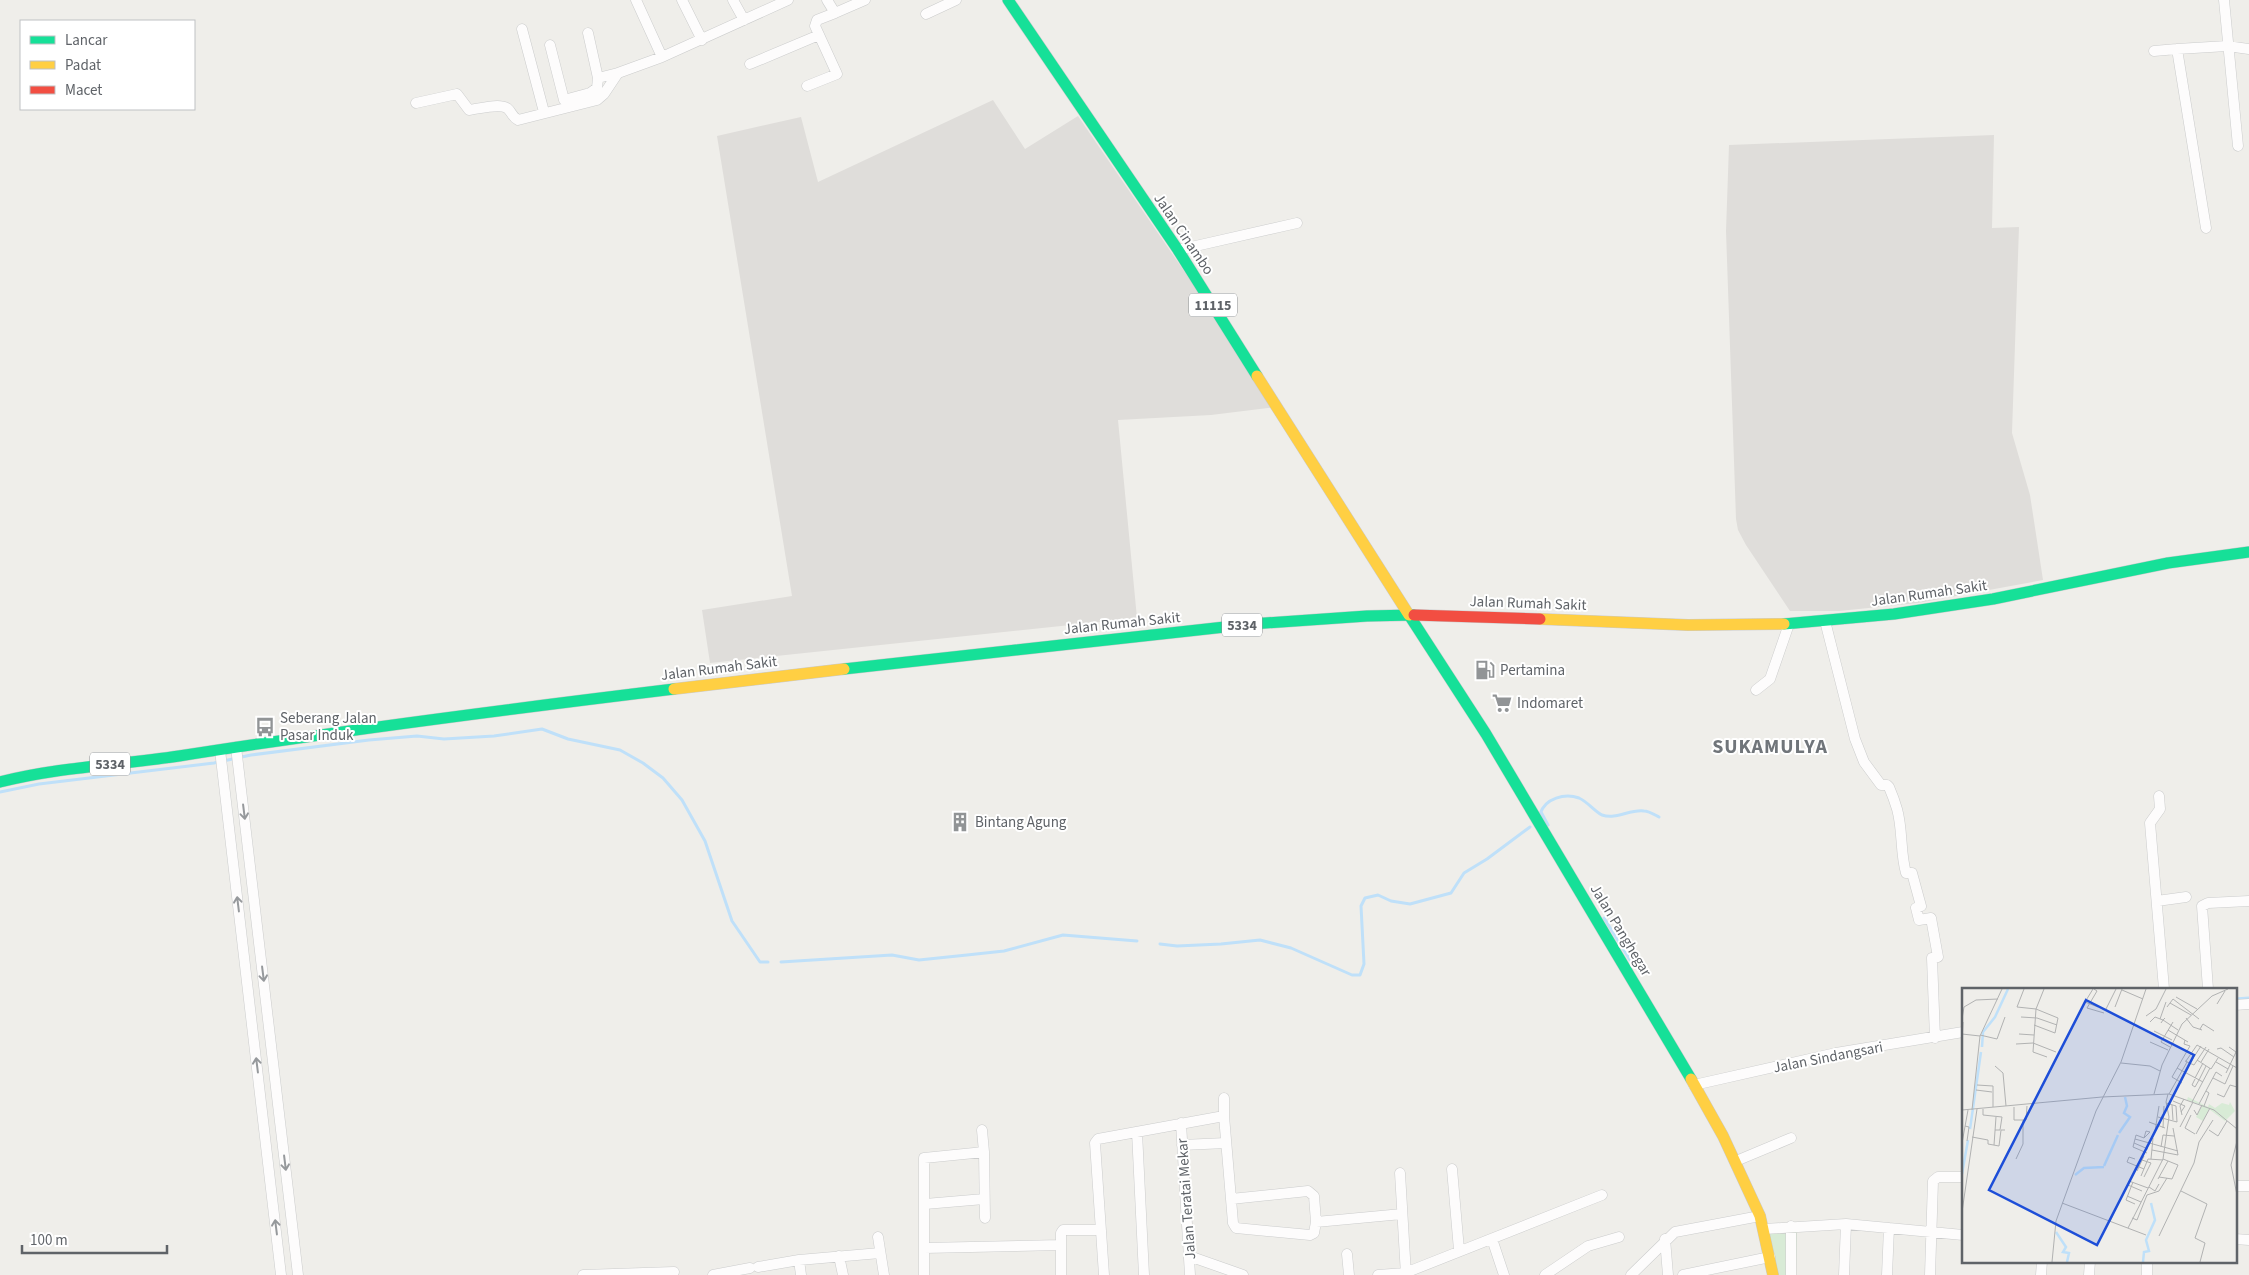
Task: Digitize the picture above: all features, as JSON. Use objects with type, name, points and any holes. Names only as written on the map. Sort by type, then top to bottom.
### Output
[{"type":"main road","name":"Jalan Cinambo","points":[[1008,0],[1178,250],[1409,616]]},
{"type":"main road","name":"Jalan Rumah Sakit","points":[[0,782],[36,773],[221,758],[542,704],[1252,624],[1367,616],[1450,615],[1688,624],[1789,624],[1894,614],[1993,599],[2168,563],[2249,552]]},
{"type":"main road","name":"Jalan Panghegar","points":[[1409,616],[1486,734],[1694,1085],[1736,1161],[1760,1216],[1773,1275]]},
{"type":"street","points":[[636,0],[662,57]]},
{"type":"street","points":[[682,0],[702,40]]},
{"type":"street","points":[[734,0],[744,20]]},
{"type":"street","points":[[827,0],[835,13]]},
{"type":"street","points":[[807,86],[837,74],[815,22],[865,0]]},
{"type":"street","points":[[926,14],[956,0]]},
{"type":"street","points":[[2224,0],[2238,146]]},
{"type":"street","points":[[598,78],[618,74],[662,57],[784,1]]},
{"type":"street","points":[[522,29],[544,112]]},
{"type":"street","points":[[550,45],[564,100],[590,93],[597,88],[598,78],[588,34]]},
{"type":"street","points":[[750,64],[819,35]]},
{"type":"street","points":[[2154,51],[2227,46],[2249,49]]},
{"type":"street","points":[[2177,49],[2206,228]]},
{"type":"street","points":[[416,103],[457,94],[469,110],[501,106],[507,108],[514,119],[518,120],[597,100],[604,94],[618,74]]},
{"type":"street","points":[[1178,250],[1297,223]]},
{"type":"street","points":[[1825,621],[1854,739],[1864,762],[1880,785],[1887,785],[1889,787],[1898,810],[1902,856],[1906,873],[1912,873],[1920,900],[1921,906],[1916,908],[1919,920],[1931,918],[1938,957],[1932,958],[1935,1038]]},
{"type":"street","points":[[1756,690],[1770,679],[1789,624]]},
{"type":"street","points":[[237,755],[298,1275]]},
{"type":"street","points":[[221,758],[282,1275]]},
{"type":"street","points":[[2159,796],[2160,808],[2150,823],[2164,988]]},
{"type":"street","points":[[2157,901],[2186,897]]},
{"type":"street","points":[[2208,988],[2202,906],[2208,903],[2249,901]]},
{"type":"street","points":[[2236,1005],[2249,1004]]},
{"type":"street","name":"Jalan Sindangsari","points":[[1694,1085],[1836,1053],[1962,1032]]},
{"type":"street","points":[[1224,1098],[1224,1116],[1233,1223],[1236,1228],[1240,1230],[1310,1235],[1314,1233],[1316,1222],[1314,1196],[1308,1191],[1231,1199]]},
{"type":"street","points":[[1104,1275],[1095,1143],[1098,1138],[1224,1116]]},
{"type":"street","name":"Jalan Teratai Mekar","points":[[1181,1122],[1190,1275]]},
{"type":"street","points":[[982,1130],[985,1218]]},
{"type":"street","points":[[1137,1132],[1144,1275]]},
{"type":"street","points":[[1736,1161],[1791,1138]]},
{"type":"street","points":[[1182,1145],[1226,1143]]},
{"type":"street","points":[[924,1275],[924,1158],[984,1152]]},
{"type":"street","points":[[1452,1169],[1458,1250]]},
{"type":"street","points":[[1400,1173],[1405,1274]]},
{"type":"street","points":[[1930,1275],[1933,1181],[1938,1177],[1962,1176]]},
{"type":"street","points":[[2236,1186],[2249,1186]]},
{"type":"street","points":[[1378,1275],[1405,1274],[1458,1250],[1492,1239],[1602,1195]]},
{"type":"street","points":[[925,1204],[984,1199]]},
{"type":"street","points":[[1316,1222],[1402,1214]]},
{"type":"street","points":[[1631,1275],[1665,1239],[1675,1232],[1760,1216]]},
{"type":"street","points":[[1764,1229],[1846,1224],[1962,1235]]},
{"type":"street","points":[[1844,1275],[1846,1224]]},
{"type":"street","points":[[1790,1226],[1791,1275]]},
{"type":"street","points":[[1887,1275],[1889,1228]]},
{"type":"street","points":[[1061,1275],[1063,1230],[1101,1230]]},
{"type":"street","points":[[878,1237],[884,1275]]},
{"type":"street","points":[[1545,1275],[1588,1246],[1619,1237]]},
{"type":"street","points":[[1492,1239],[1504,1275]]},
{"type":"street","points":[[1665,1239],[1668,1275]]},
{"type":"street","points":[[2236,1239],[2249,1240]]},
{"type":"street","points":[[924,1248],[1061,1245]]},
{"type":"street","points":[[714,1275],[757,1269],[799,1260],[880,1253]]},
{"type":"street","points":[[1346,1254],[1349,1275]]},
{"type":"street","points":[[839,1256],[843,1275]]},
{"type":"street","points":[[1189,1256],[1243,1275]]},
{"type":"street","points":[[1683,1275],[1770,1257]]},
{"type":"street","points":[[799,1260],[801,1275]]},
{"type":"street","points":[[2042,1262],[2042,1275]]},
{"type":"street","points":[[2089,1275],[2090,1262]]},
{"type":"street","points":[[2147,1262],[2147,1275]]},
{"type":"street","points":[[583,1275],[674,1272]]},
{"type":"shaded area","points":[[993,100],[1025,149],[1078,116],[1277,407],[1211,415],[1118,420],[1137,618],[710,663],[702,610],[792,596],[717,136],[801,117],[818,182]]},
{"type":"shaded area","points":[[1994,135],[1992,228],[2019,227],[2012,433],[2030,495],[2043,580],[1918,603],[1839,611],[1790,611],[1746,545],[1738,530],[1736,519],[1726,231],[1729,145]]},
{"type":"green space","points":[[1797,1229],[1796,1275],[1772,1275],[1764,1231]]},
{"type":"waterway","points":[[0,792],[39,784],[214,763],[251,755],[369,740],[417,736],[444,739],[494,736],[542,729],[568,739],[620,750],[643,763],[663,778],[682,800],[705,841],[732,921],[760,962],[768,962]]},
{"type":"waterway","points":[[1540,814],[1546,804],[1556,798],[1568,796],[1579,798],[1602,815],[1612,816],[1639,811],[1648,812],[1659,817]]},
{"type":"waterway","points":[[1541,812],[1548,825]]},
{"type":"waterway","points":[[1160,944],[1177,946],[1260,940],[1291,948],[1352,975],[1360,975],[1364,964],[1361,906],[1365,898],[1378,895],[1391,901],[1410,904],[1451,893],[1464,873],[1487,859],[1530,827]]},
{"type":"waterway","points":[[1604,918],[1630,960]]},
{"type":"waterway","points":[[781,962],[892,955],[919,960],[1004,951],[1063,935],[1137,941]]},
{"type":"waterway","points":[[2236,999],[2249,998]]},
{"type":"traffic: fast","points":[[1008,0],[1178,250],[1257,376]]},
{"type":"traffic: fast","points":[[1784,624],[1894,614],[1993,599],[2168,563],[2249,552]]},
{"type":"traffic: fast","points":[[1409,615],[1486,734],[1691,1079]]},
{"type":"traffic: fast","points":[[844,669],[1252,624],[1367,616],[1414,615]]},
{"type":"traffic: fast","points":[[0,782],[44,773],[157,759],[426,720],[674,689]]},
{"type":"traffic: slow","points":[[1257,376],[1409,615]]},
{"type":"traffic: slow","points":[[1540,619],[1688,625],[1784,624]]},
{"type":"traffic: slow","points":[[674,689],[844,669]]},
{"type":"traffic: slow","points":[[1691,1079],[1723,1136],[1760,1216],[1773,1275]]},
{"type":"traffic: jam","points":[[1414,615],[1540,619]]},
{"type":"place","name":"Pertamina","points":[[1485,670]]},
{"type":"place","name":"Indomaret","points":[[1502,703]]},
{"type":"place","name":"Seberang Jalan Pasar Induk","points":[[265,727]]},
{"type":"place","name":"Bintang Agung","points":[[960,822]]},
{"type":"district","name":"SUKAMULYA","points":[[1770,746]]}]
